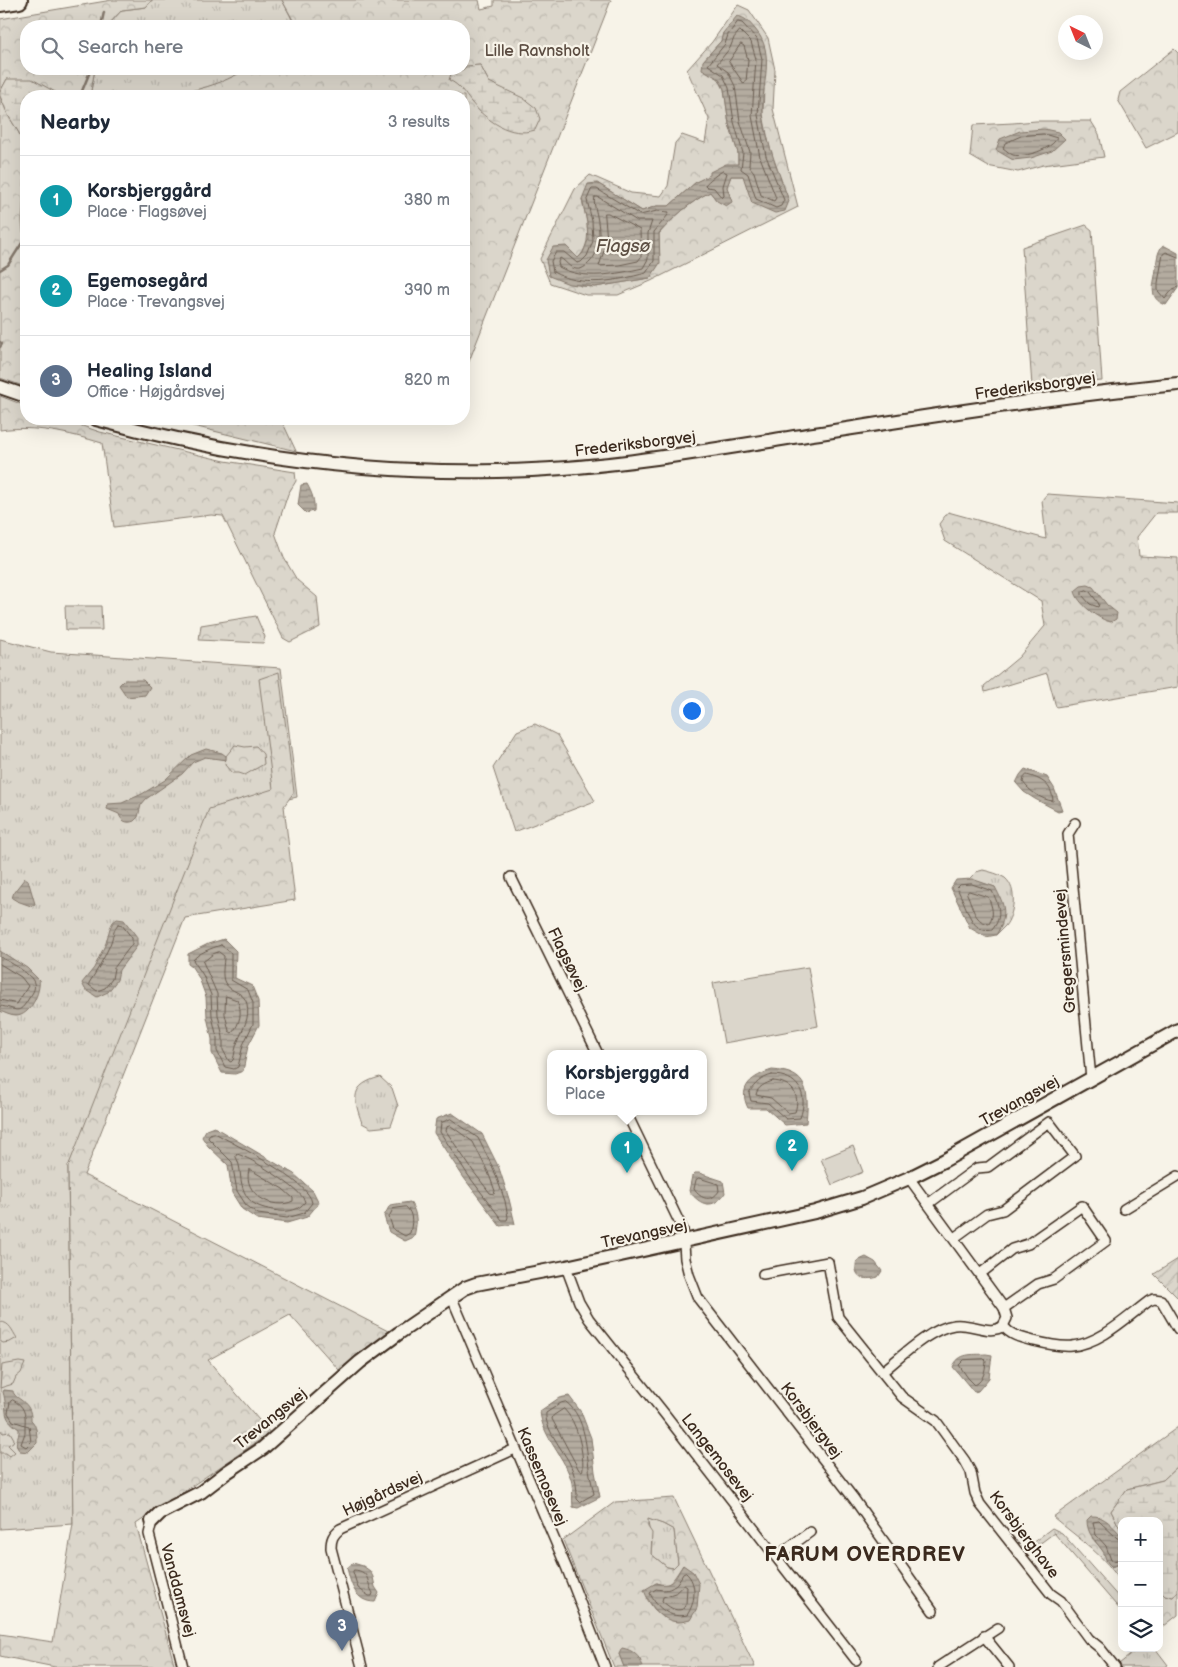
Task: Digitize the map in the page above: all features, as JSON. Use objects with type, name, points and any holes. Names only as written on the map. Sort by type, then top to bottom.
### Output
[{"type":"highway","points":[[0,3],[19,0]]},
{"type":"street","name":"Frederiksborgvej","points":[[118,425],[147,433],[240,452],[327,464],[408,470],[498,471],[569,468],[651,459],[1019,403],[1178,384]]},
{"type":"street","points":[[0,387],[20,394]]},
{"type":"street","name":"Gregersmindevej","points":[[1075,823],[1068,834],[1091,1079]]},
{"type":"street","name":"Flagsøvej","points":[[511,877],[596,1050]]},
{"type":"street","name":"Trevangsvej","points":[[152,1521],[160,1513],[201,1492],[263,1448],[360,1362],[465,1288],[476,1284],[683,1242],[815,1212],[862,1198],[910,1178],[1178,1030]]},
{"type":"street","points":[[627,1115],[683,1230],[683,1242]]},
{"type":"street","points":[[928,1204],[977,1168],[988,1167],[1049,1122],[1075,1156],[1002,1210],[986,1214],[954,1238]]},
{"type":"street","points":[[1124,1209],[1178,1176]]},
{"type":"street","points":[[882,1372],[939,1329],[955,1324],[994,1330],[1003,1326],[1007,1318],[1004,1308],[910,1178]]},
{"type":"street","points":[[980,1274],[1012,1249],[1028,1244],[1082,1206],[1106,1241],[1054,1279],[1038,1284],[1004,1308]]},
{"type":"street","name":"Korsbjergvej","points":[[683,1242],[689,1275],[698,1298],[854,1499],[933,1611]]},
{"type":"street","name":"Korsbjerghave","points":[[763,1274],[828,1262],[838,1317],[902,1397],[936,1421],[966,1460],[980,1504],[1051,1594],[1060,1601],[1115,1667]]},
{"type":"street","name":"Langemosevej","points":[[566,1267],[579,1302],[589,1319],[856,1660]]},
{"type":"street","name":"Kassemosevej","points":[[452,1298],[567,1570],[605,1667]]},
{"type":"street","points":[[1003,1326],[1007,1331],[1020,1337],[1052,1345],[1072,1346],[1086,1343],[1100,1336],[1149,1302],[1158,1299],[1161,1300],[1178,1329]]},
{"type":"street","name":"Højgårdsvej","points":[[362,1667],[331,1548],[331,1540],[334,1534],[340,1529],[515,1449]]},
{"type":"street","name":"Vanddamsvej","points":[[152,1521],[149,1534],[183,1667]]},
{"type":"street","points":[[776,1558],[810,1532]]},
{"type":"street","points":[[938,1667],[998,1628]]},
{"type":"street","points":[[984,1636],[1009,1667]]},
{"type":"green space","points":[[112,0],[152,0],[146,7],[122,10],[113,20],[20,20],[20,75],[94,75],[91,90],[46,90],[7,79],[0,92],[0,19]]},
{"type":"green space","points":[[152,0],[282,0],[292,20],[113,20],[122,10],[146,7]]},
{"type":"green space","name":"Lille Ravnsholt","points":[[282,0],[479,0],[481,9],[494,6],[494,0],[611,0],[470,359],[470,99],[481,113],[504,90],[489,82],[480,65],[470,66],[470,20],[293,20]]},
{"type":"green space","points":[[738,5],[749,10],[768,38],[775,70],[773,109],[798,207],[651,281],[618,295],[586,295],[550,283],[540,259],[575,189],[590,175],[631,193],[661,196],[668,186],[675,143],[682,135],[705,143],[709,119],[687,70],[712,42]],"holes":[[[723,33],[764,89],[763,114],[771,155],[789,201],[743,176],[731,176],[717,201],[710,192],[683,210],[659,234],[659,263],[650,278],[595,287],[580,286],[566,246],[578,258],[583,252],[588,230],[582,199],[597,183],[642,211],[657,206],[669,206],[696,182],[738,164],[738,153],[729,124],[724,89],[719,79],[703,61],[721,41]]]},
{"type":"green space","points":[[1174,49],[1178,53],[1178,132],[1146,148],[1118,100],[1120,92]]},
{"type":"green space","points":[[480,65],[489,82],[523,98],[536,108],[540,119],[535,130],[517,132],[499,126],[471,102],[470,90],[461,90],[449,80],[451,75],[470,75],[470,66]]},
{"type":"green space","points":[[94,75],[235,75],[198,90],[91,90]]},
{"type":"green space","name":"Lille Ravnsholt","points":[[237,75],[452,75],[463,90],[193,90]]},
{"type":"green space","points":[[7,79],[32,79],[52,90],[20,90],[20,136],[8,115],[0,92]]},
{"type":"green space","points":[[0,96],[20,136],[20,385],[0,378]]},
{"type":"green space","points":[[1036,121],[1091,121],[1099,134],[1104,157],[1043,165],[1018,172],[987,166],[970,156],[973,125]]},
{"type":"green space","points":[[1086,225],[1092,230],[1102,381],[1032,386],[1022,247]]},
{"type":"green space","points":[[0,396],[20,404],[20,425],[80,425],[100,432],[225,461],[295,472],[296,481],[288,494],[275,533],[284,558],[297,580],[317,597],[320,627],[290,642],[283,638],[223,516],[211,515],[114,527],[102,443],[39,429],[0,430]]},
{"type":"green space","points":[[189,425],[284,425],[296,451]]},
{"type":"green space","points":[[1047,494],[1178,503],[1178,513],[1156,513],[1137,537],[1139,556],[1178,558],[1178,687],[1056,707],[1047,673],[985,692],[984,686],[1019,657],[1045,626],[1041,601],[945,541],[939,524],[948,512],[1046,539],[1042,500]]},
{"type":"green space","points":[[65,606],[101,606],[102,630],[66,630]]},
{"type":"green space","points":[[256,616],[265,637],[263,643],[199,640],[201,625]]},
{"type":"green space","points":[[0,639],[51,652],[281,668],[297,797],[214,816],[178,917],[68,1167],[73,1524],[0,1529]]},
{"type":"green space","points":[[279,672],[294,792],[284,806],[295,900],[185,918],[84,1175],[390,1332],[339,1370],[290,1315],[208,1360],[270,1433],[136,1524],[175,1667],[55,1667],[0,1656],[0,1634],[53,1642],[73,1524],[68,1167],[209,809],[273,789],[259,679]]},
{"type":"green space","points":[[535,724],[557,735],[595,801],[514,832],[493,768],[517,731]]},
{"type":"green space","points":[[235,745],[245,747],[256,746],[263,754],[264,764],[245,775],[232,773],[225,765],[226,756]]},
{"type":"green space","points":[[983,870],[1005,878],[1012,889],[1011,915],[1005,926],[996,935],[1002,925],[995,887],[969,879],[976,872]]},
{"type":"green space","points":[[808,967],[818,1026],[724,1043],[713,983]]},
{"type":"green space","points":[[380,1077],[392,1088],[398,1106],[391,1126],[371,1128],[362,1123],[356,1094],[363,1084]]},
{"type":"green space","points":[[853,1146],[863,1172],[832,1185],[821,1159]]},
{"type":"green space","points":[[1178,1259],[1178,1298],[1154,1274]]},
{"type":"green space","points":[[0,1322],[8,1325],[17,1338],[10,1342],[3,1343],[0,1341]]},
{"type":"green space","points":[[19,1362],[25,1363],[13,1384],[0,1388],[2,1365]]},
{"type":"green space","points":[[1178,1427],[1178,1466],[1163,1480],[1127,1489],[1111,1511],[1118,1524],[1118,1533],[1099,1516],[1092,1538],[1116,1566],[1118,1565],[1118,1578],[1100,1556],[1053,1517]]},
{"type":"green space","points":[[0,1429],[3,1433],[10,1432],[14,1439],[8,1445],[15,1452],[10,1456],[6,1453],[0,1453]]},
{"type":"green space","points":[[1178,1466],[1178,1591],[1173,1597],[1163,1593],[1163,1517],[1118,1517],[1118,1524],[1111,1511],[1127,1489],[1163,1480]]},
{"type":"green space","points":[[674,1498],[755,1667],[643,1667],[619,1654],[624,1667],[614,1667],[563,1540],[615,1502]],"holes":[[[648,1519],[674,1530],[678,1563],[673,1568],[667,1567],[651,1554],[652,1533],[648,1527]],[[683,1565],[664,1618],[647,1599],[656,1583],[665,1586],[670,1583]]]},
{"type":"green space","points":[[647,1518],[674,1530],[678,1563],[673,1568],[667,1567],[651,1554],[652,1543]]},
{"type":"green space","points":[[1052,1528],[1062,1533],[1118,1597],[1118,1607],[1054,1533],[1026,1554],[1023,1550]]},
{"type":"green space","points":[[1178,1591],[1178,1615],[1163,1627],[1163,1593],[1173,1597]]},
{"type":"green space","points":[[1134,1652],[1158,1652],[1168,1665],[1165,1667],[1121,1667],[1119,1664]]},
{"type":"water","name":"Flagsø","points":[[737,16],[743,18],[755,29],[762,39],[765,49],[766,70],[763,115],[770,148],[789,201],[785,211],[775,213],[752,203],[743,176],[731,176],[727,187],[732,202],[726,206],[717,201],[710,192],[683,210],[659,233],[660,263],[650,278],[595,287],[569,284],[549,276],[546,260],[553,247],[566,246],[578,258],[583,253],[588,240],[587,222],[582,199],[588,184],[597,183],[642,211],[657,206],[669,206],[696,182],[710,175],[710,172],[726,164],[738,164],[738,153],[729,124],[724,89],[719,79],[702,69],[703,61],[721,41],[723,33]]},
{"type":"water","points":[[1044,129],[1058,132],[1065,139],[1052,151],[1031,158],[1013,160],[996,150],[1000,139],[1020,131]]},
{"type":"water","points":[[1163,245],[1178,253],[1178,288],[1166,305],[1156,298],[1153,290],[1158,256]]},
{"type":"water","points":[[307,484],[313,497],[314,511],[306,513],[298,505],[301,485]]},
{"type":"water","points":[[1088,585],[1093,587],[1107,605],[1117,613],[1116,619],[1111,622],[1106,621],[1089,610],[1080,601],[1075,591],[1081,586]]},
{"type":"water","points":[[124,680],[143,680],[150,687],[145,695],[127,697],[119,685]]},
{"type":"water","points":[[206,749],[222,753],[226,756],[226,760],[205,757],[193,762],[182,774],[146,799],[141,805],[138,817],[134,821],[125,821],[119,814],[107,809],[108,804],[122,803],[142,794],[165,780],[191,755]]},
{"type":"water","points":[[1025,769],[1047,777],[1054,788],[1062,810],[1058,811],[1024,792],[1016,783]]},
{"type":"water","points":[[25,878],[28,880],[35,904],[31,906],[12,898],[14,892]]},
{"type":"water","points":[[972,879],[995,887],[1001,900],[1004,916],[996,935],[986,937],[970,928],[951,888],[956,880]]},
{"type":"water","points":[[117,919],[124,920],[137,937],[137,946],[119,970],[117,980],[108,992],[97,997],[85,989],[82,983],[94,968],[106,943],[110,928]]},
{"type":"water","points":[[224,939],[236,951],[235,978],[252,986],[258,1001],[259,1025],[248,1046],[243,1071],[235,1074],[222,1073],[212,1053],[206,997],[199,978],[188,964],[188,954],[208,944]]},
{"type":"water","points":[[0,951],[27,968],[39,980],[34,1002],[21,1015],[12,1016],[0,1011]]},
{"type":"water","points":[[772,1070],[784,1072],[800,1079],[806,1093],[806,1123],[785,1125],[766,1108],[748,1108],[744,1094],[749,1083],[759,1075]]},
{"type":"water","points":[[452,1113],[482,1134],[499,1168],[515,1224],[500,1226],[464,1178],[434,1133],[436,1119]]},
{"type":"water","points":[[214,1127],[294,1174],[313,1191],[319,1203],[307,1217],[287,1223],[257,1219],[242,1209],[232,1193],[228,1165],[208,1146],[202,1137],[206,1130]]},
{"type":"water","points":[[695,1173],[723,1181],[725,1193],[712,1204],[702,1203],[689,1191],[692,1176]]},
{"type":"water","points":[[410,1202],[416,1215],[416,1227],[414,1237],[405,1241],[389,1232],[384,1216],[390,1205]]},
{"type":"water","points":[[866,1257],[875,1262],[882,1271],[878,1277],[869,1279],[858,1275],[856,1271],[857,1261]]},
{"type":"water","points":[[992,1355],[989,1378],[978,1391],[974,1392],[953,1367],[962,1357]]},
{"type":"water","points":[[4,1390],[13,1391],[16,1397],[26,1404],[31,1413],[31,1420],[36,1428],[37,1443],[28,1452],[20,1451],[17,1446],[19,1429],[7,1417]]},
{"type":"water","points":[[569,1396],[581,1412],[591,1438],[600,1497],[578,1508],[573,1507],[572,1483],[569,1474],[549,1439],[540,1411],[559,1398]]},
{"type":"water","points":[[1091,1516],[1100,1517],[1118,1532],[1118,1564],[1112,1567],[1107,1562],[1103,1552],[1088,1529],[1087,1520]]},
{"type":"water","points":[[353,1563],[363,1566],[370,1571],[379,1593],[375,1602],[363,1599],[355,1591],[347,1568]]},
{"type":"water","points":[[683,1565],[693,1572],[699,1584],[697,1608],[690,1620],[678,1622],[666,1619],[656,1611],[644,1590],[656,1583],[670,1583]]},
{"type":"water","points":[[622,1648],[636,1654],[643,1667],[624,1667],[619,1654]]},
{"type":"waterway","points":[[102,20],[104,12]]},
{"type":"waterway","points":[[82,90],[89,75]]},
{"type":"waterway","points":[[0,270],[8,265],[20,246]]},
{"type":"waterway","points":[[0,342],[2,344],[0,347]]},
{"type":"place","name":"Egemosegård","points":[[792,1171]]},
{"type":"place","name":"Korsbjerggård","points":[[627,1173]]},
{"type":"place","name":"Healing Island","points":[[342,1651]]},
{"type":"district","name":"FARUM OVERDREV","points":[[865,1554]]}]
